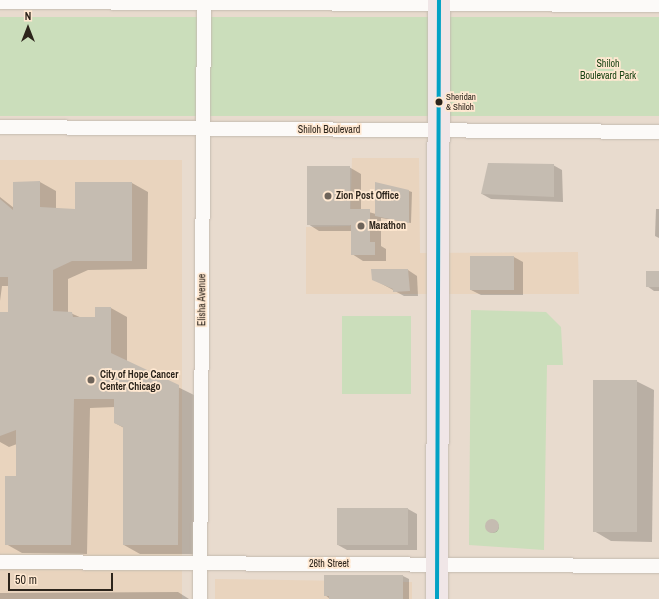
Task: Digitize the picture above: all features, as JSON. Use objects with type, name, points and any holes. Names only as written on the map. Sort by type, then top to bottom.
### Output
[{"type":"main road","points":[[437,599],[440,2]]},
{"type":"street","name":"Elisha Avenue","points":[[200,599],[204,1]]},
{"type":"street","points":[[0,2],[440,2],[659,5]]},
{"type":"street","name":"Shiloh Boulevard","points":[[0,128],[659,132]]},
{"type":"street","name":"26th Street","points":[[0,562],[659,566]]},
{"type":"shaded area","points":[[352,158],[419,158],[420,253],[578,252],[579,294],[306,294],[306,227],[350,226]]},
{"type":"shaded area","name":"City of Hope Cancer Center Chicago","points":[[0,160],[182,160],[182,599],[0,599]]},
{"type":"shaded area","points":[[215,579],[412,582],[412,599],[215,599]]},
{"type":"green space","name":"Shiloh Boulevard Park","points":[[0,17],[659,17],[659,116],[0,116]]},
{"type":"green space","points":[[471,310],[546,312],[561,327],[563,365],[547,365],[544,550],[469,545]]},
{"type":"green space","points":[[342,316],[411,316],[411,394],[342,394]]},
{"type":"building","points":[[488,163],[554,164],[554,197],[481,194]]},
{"type":"building","name":"Zion Post Office","points":[[307,166],[350,166],[350,209],[370,209],[370,242],[375,242],[375,255],[351,255],[351,225],[307,225]]},
{"type":"building","points":[[40,181],[40,207],[75,209],[75,182],[132,182],[132,261],[72,261],[53,270],[53,311],[72,312],[73,317],[95,317],[95,307],[111,307],[111,353],[179,385],[178,545],[123,545],[123,427],[114,423],[114,399],[74,399],[71,545],[5,545],[5,476],[16,476],[16,430],[0,436],[0,312],[8,312],[8,277],[0,277],[0,199],[13,210],[13,182]]},
{"type":"building","name":"Marathon","points":[[375,182],[409,190],[409,223],[375,216]]},
{"type":"building","points":[[470,256],[514,256],[514,290],[470,290]]},
{"type":"building","points":[[371,269],[408,269],[410,291],[393,292],[393,289],[372,280]]},
{"type":"building","points":[[646,271],[659,271],[659,287],[646,287]]},
{"type":"building","points":[[593,380],[637,380],[637,532],[593,532]]},
{"type":"building","points":[[337,508],[408,508],[408,545],[337,545]]},
{"type":"building","points":[[492,519],[497,521],[499,526],[497,531],[492,533],[487,531],[485,526],[487,521]]},
{"type":"building","points":[[324,575],[403,575],[403,599],[329,599],[329,596],[324,596]]},
{"type":"transit line","points":[[437,599],[439,0]]},
{"type":"place","name":"Sheridan & Shiloh","points":[[439,102]]},
{"type":"place","name":"Zion Post Office","points":[[328,196]]},
{"type":"place","name":"Marathon","points":[[361,226]]},
{"type":"place","name":"City of Hope Cancer Center Chicago","points":[[91,380]]}]
